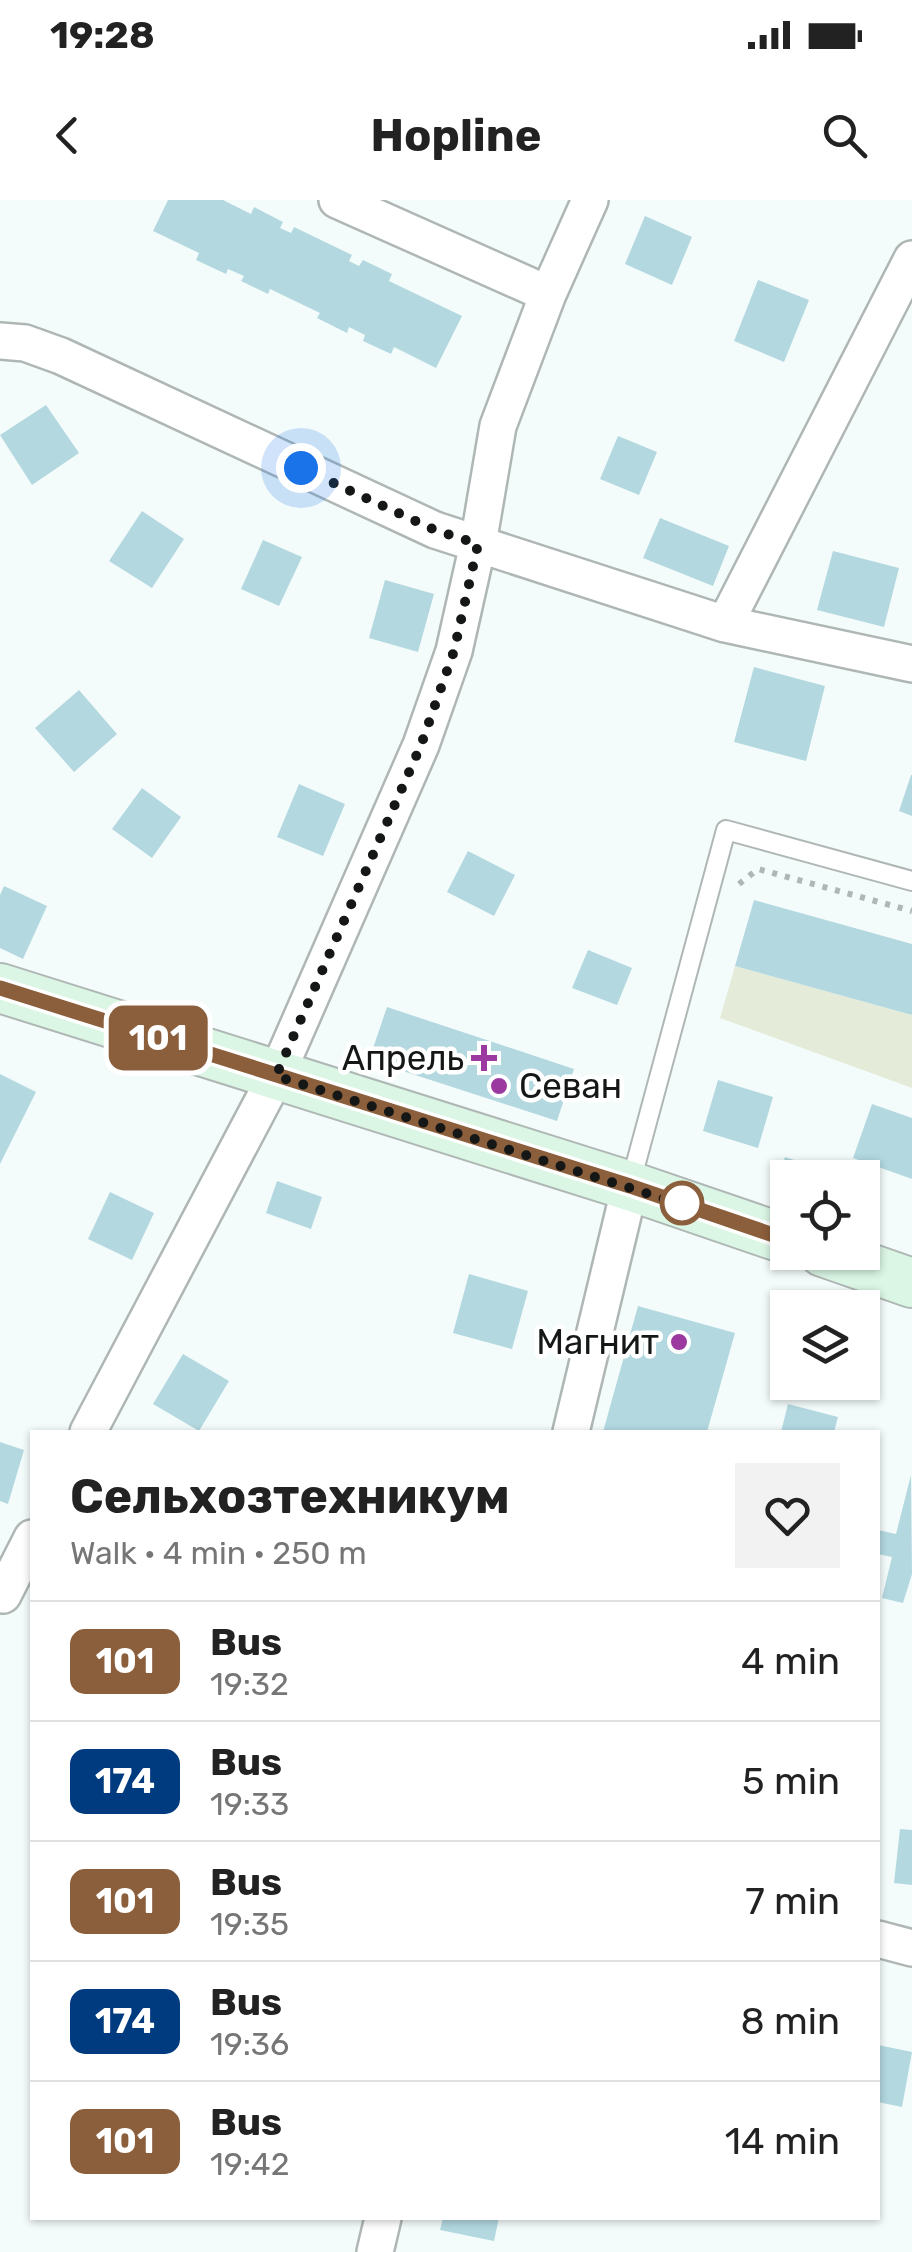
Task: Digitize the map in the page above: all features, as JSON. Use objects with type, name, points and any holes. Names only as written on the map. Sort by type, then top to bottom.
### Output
[{"type":"main road","points":[[0,988],[770,1234]]},
{"type":"main road","points":[[873,1270],[912,1284]]},
{"type":"street","points":[[336,200],[548,294]]},
{"type":"street","points":[[89,1430],[276,1076],[421,745],[454,651],[478,544],[498,426],[548,294],[590,200]]},
{"type":"street","points":[[725,624],[912,259]]},
{"type":"street","points":[[0,341],[25,343],[62,356],[435,530],[725,624],[912,664]]},
{"type":"street","points":[[571,1430],[630,1186]]},
{"type":"street","points":[[3,1595],[30,1542]]},
{"type":"street","points":[[880,1940],[912,1948]]},
{"type":"street","points":[[375,2252],[383,2220]]},
{"type":"lane","points":[[630,1186],[726,830],[912,882]]},
{"type":"path","points":[[736,891],[741,881],[758,869],[912,911]]},
{"type":"green space","points":[[735,966],[912,1015],[912,1088],[720,1018]]},
{"type":"building","points":[[168,200],[223,200],[251,214],[254,207],[283,222],[280,228],[291,233],[294,227],[352,255],[349,261],[359,266],[363,260],[392,274],[389,281],[462,316],[436,368],[394,347],[391,354],[363,341],[365,335],[349,327],[347,333],[317,318],[320,313],[270,289],[268,294],[241,281],[244,276],[228,269],[226,274],[196,260],[199,253],[153,231]]},
{"type":"building","points":[[645,216],[692,237],[672,285],[625,264]]},
{"type":"building","points":[[758,280],[809,300],[784,362],[734,341]]},
{"type":"building","points":[[46,405],[79,453],[32,485],[0,435]]},
{"type":"building","points":[[618,436],[657,452],[639,495],[600,479]]},
{"type":"building","points":[[142,511],[184,539],[152,588],[109,561]]},
{"type":"building","points":[[660,518],[729,546],[713,586],[643,558]]},
{"type":"building","points":[[263,540],[302,557],[279,606],[241,589]]},
{"type":"building","points":[[833,551],[899,568],[884,627],[817,610]]},
{"type":"building","points":[[385,580],[434,594],[418,652],[369,638]]},
{"type":"building","points":[[754,667],[825,686],[806,761],[734,742]]},
{"type":"building","points":[[79,690],[117,734],[74,772],[35,728]]},
{"type":"building","points":[[912,775],[912,816],[899,811]]},
{"type":"building","points":[[299,784],[345,804],[323,856],[277,837]]},
{"type":"building","points":[[142,788],[181,817],[152,858],[112,829]]},
{"type":"building","points":[[468,851],[515,875],[494,916],[447,892]]},
{"type":"building","points":[[4,886],[47,906],[23,959],[0,948],[0,895]]},
{"type":"building","points":[[754,900],[912,944],[912,1015],[735,966]]},
{"type":"building","points":[[588,950],[632,968],[617,1005],[572,988]]},
{"type":"building","points":[[387,1007],[574,1069],[557,1121],[369,1060]]},
{"type":"building","points":[[0,1074],[36,1092],[0,1164]]},
{"type":"building","points":[[718,1080],[773,1097],[758,1148],[703,1131]]},
{"type":"building","points":[[872,1104],[912,1118],[912,1179],[880,1168],[880,1160],[853,1158]]},
{"type":"building","points":[[277,1181],[322,1197],[311,1229],[266,1213]]},
{"type":"building","points":[[110,1192],[154,1213],[132,1260],[88,1239]]},
{"type":"building","points":[[469,1274],[528,1291],[512,1349],[453,1333]]},
{"type":"building","points":[[638,1306],[735,1333],[708,1430],[604,1430]]},
{"type":"building","points":[[183,1354],[229,1381],[200,1430],[153,1404]]},
{"type":"building","points":[[788,1404],[838,1417],[835,1430],[782,1430]]},
{"type":"building","points":[[0,1442],[24,1450],[8,1504],[0,1501]]},
{"type":"building","points":[[911,1475],[912,1574],[903,1603],[882,1598],[892,1557],[880,1554],[880,1530],[896,1534]]},
{"type":"building","points":[[900,1829],[912,1830],[912,1885],[894,1883]]},
{"type":"building","points":[[880,2045],[912,2052],[902,2107],[880,2102]]},
{"type":"building","points":[[442,2220],[499,2220],[494,2241],[440,2230]]},
{"type":"bus line","name":"101","points":[[0,988],[770,1234]]},
{"type":"place","name":"Апрель","points":[[484,1058]]},
{"type":"place","name":"Севан","points":[[499,1086]]},
{"type":"place","name":"Магнит","points":[[679,1342]]},
{"type":"route","points":[[301,468],[435,530],[478,544],[454,651],[421,745],[276,1076],[693,1208],[682,1203]]}]
